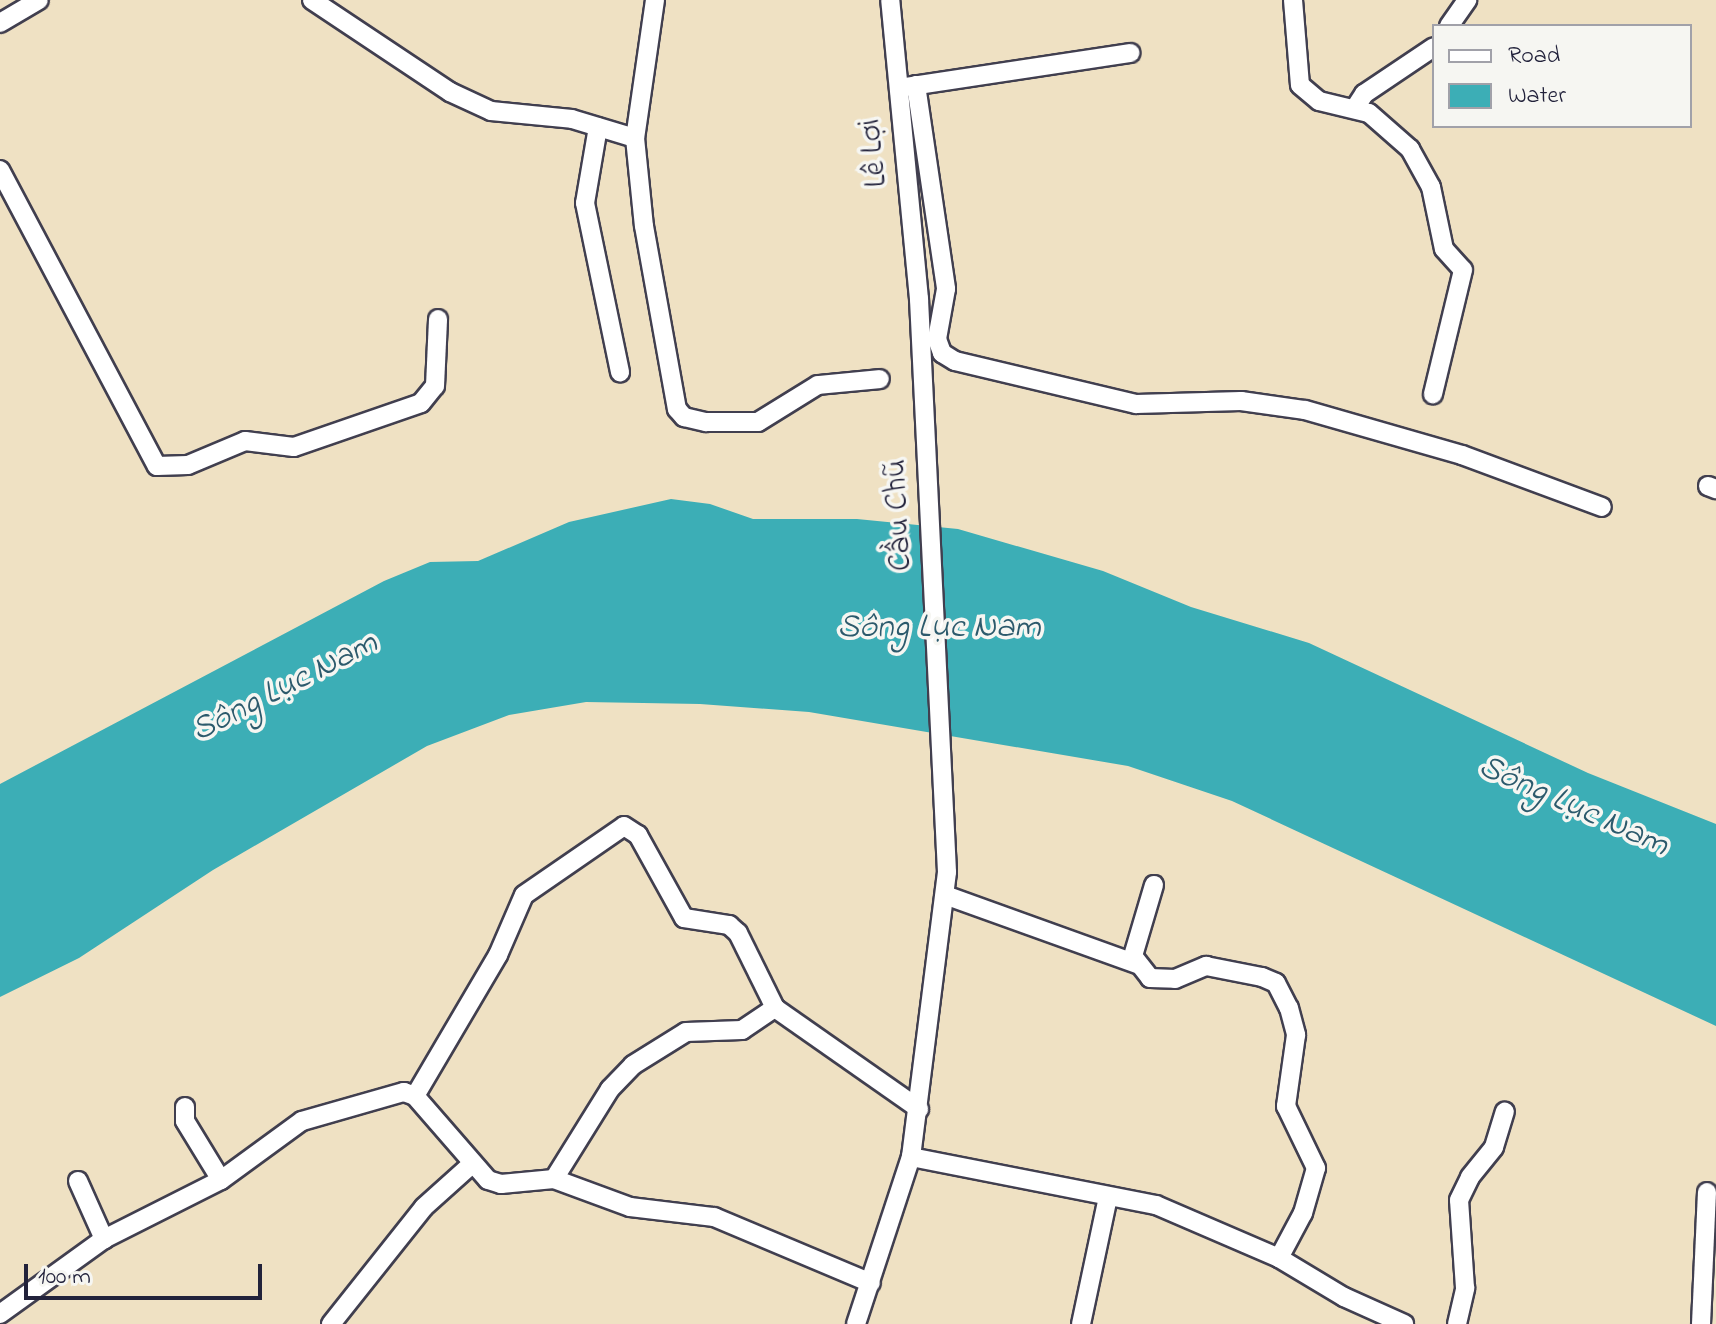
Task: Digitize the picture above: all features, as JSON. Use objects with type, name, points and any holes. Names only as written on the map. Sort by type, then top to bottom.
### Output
[{"type":"street","points":[[0,23],[39,0]]},
{"type":"street","points":[[312,0],[450,92],[491,111],[598,127],[635,138]]},
{"type":"street","points":[[655,0],[635,138],[644,226],[677,409],[684,417],[758,422],[818,385],[880,379]]},
{"type":"street","name":"Lê Lợi","points":[[890,0],[907,87],[919,299]]},
{"type":"street","points":[[1293,0],[1300,85],[1319,101],[1369,113],[1421,164],[1431,187],[1444,249],[1463,270],[1433,394]]},
{"type":"street","points":[[1450,24],[1467,0]]},
{"type":"street","points":[[1355,108],[1364,94],[1432,48]]},
{"type":"street","points":[[1130,53],[907,87],[946,289],[937,339],[942,353],[955,361],[1136,404],[1241,401],[1305,410],[1462,455],[1602,507]]},
{"type":"street","points":[[598,127],[585,203],[620,372]]},
{"type":"street","points":[[0,170],[157,466],[188,465],[245,441],[294,447],[421,403],[435,386],[438,319]]},
{"type":"street","name":"Cầu Chũ","points":[[856,1324],[911,1157],[947,872],[919,299]]},
{"type":"street","points":[[415,1096],[498,955],[524,895],[624,826],[638,835],[684,918],[729,925],[738,933],[775,1008],[919,1109]]},
{"type":"street","points":[[1137,964],[1133,956],[1154,885]]},
{"type":"street","points":[[945,895],[1137,964],[1160,981],[1206,966],[1276,983],[1284,994],[1296,1035],[1286,1106],[1316,1168],[1303,1213],[1279,1258]]},
{"type":"street","points":[[554,1179],[610,1089],[633,1065],[686,1032],[742,1030],[775,1008]]},
{"type":"street","points":[[2,1310],[104,1239],[221,1180],[302,1121],[391,1094],[415,1096],[488,1180],[501,1184],[554,1179],[630,1207],[714,1217],[871,1283]]},
{"type":"street","points":[[185,1107],[185,1121],[221,1180]]},
{"type":"street","points":[[1457,1324],[1465,1288],[1459,1200],[1470,1177],[1494,1147],[1505,1112]]},
{"type":"street","points":[[911,1157],[1156,1205],[1279,1258],[1344,1297],[1404,1324]]},
{"type":"street","points":[[331,1324],[424,1207],[472,1164]]},
{"type":"street","points":[[78,1181],[104,1239]]},
{"type":"street","points":[[1701,1324],[1707,1192]]},
{"type":"street","points":[[1081,1324],[1108,1197]]},
{"type":"water","name":"Sông Lục Nam","points":[[671,499],[710,504],[753,519],[857,519],[958,529],[1103,571],[1191,607],[1309,643],[1588,773],[1716,824],[1716,1026],[1232,801],[1128,766],[809,712],[700,704],[586,702],[509,715],[427,746],[213,870],[79,958],[0,997],[0,784],[384,581],[430,562],[478,561],[569,522]]}]
